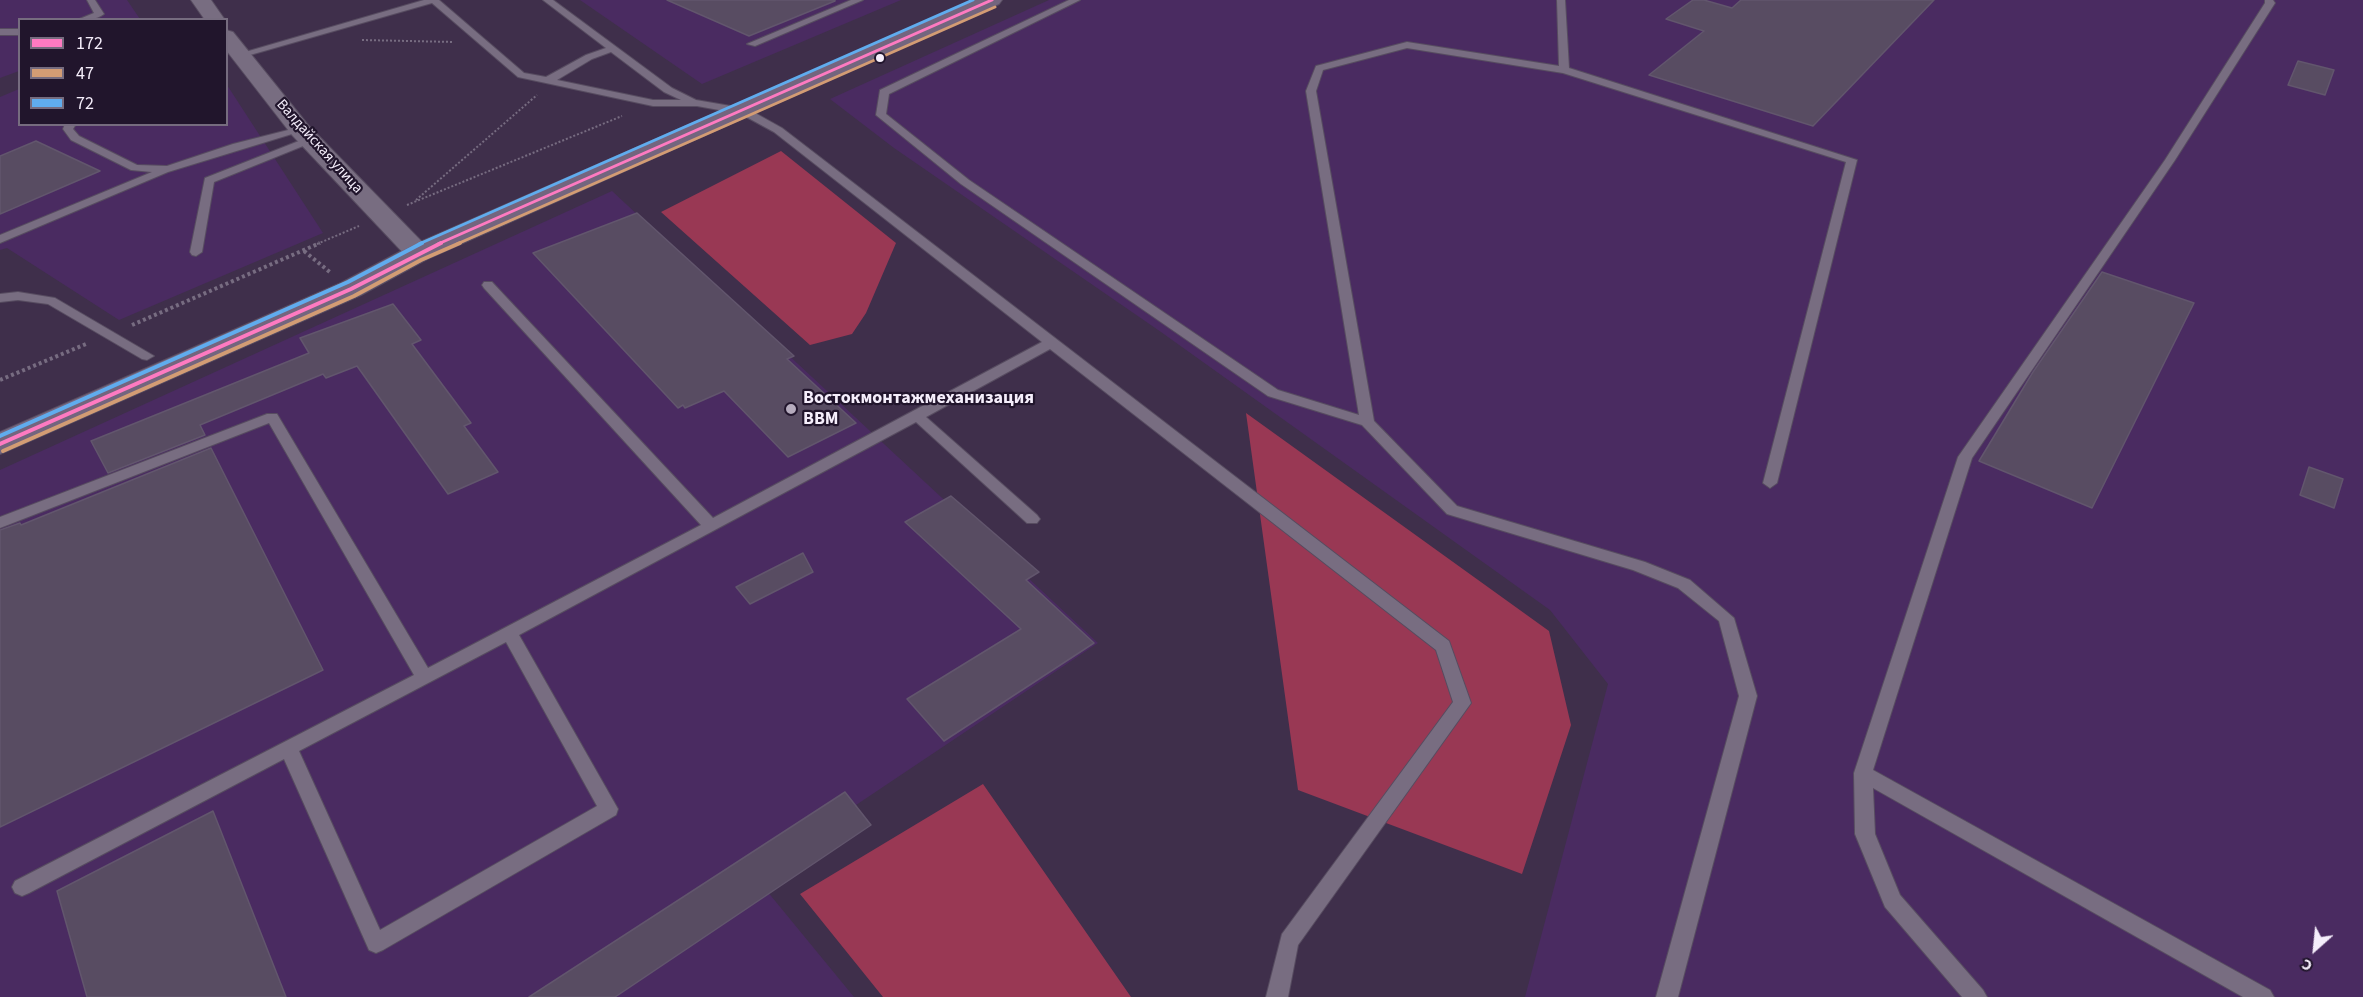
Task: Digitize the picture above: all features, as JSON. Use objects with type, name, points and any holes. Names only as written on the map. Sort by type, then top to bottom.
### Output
[{"type":"main road","points":[[0,444],[351,288],[418,253],[992,0]]},
{"type":"main road","points":[[0,420],[147,356],[338,278],[418,253]]},
{"type":"street","points":[[201,0],[214,18]]},
{"type":"street","name":"Валдайская улица","points":[[233,45],[305,135],[418,253]]},
{"type":"lane","points":[[87,18],[99,14],[91,0]]},
{"type":"lane","points":[[233,45],[434,0],[521,75],[653,103],[697,103],[744,111],[778,130],[1443,646],[1462,704],[1289,941],[1277,997]]},
{"type":"lane","points":[[547,0],[668,90],[697,103]]},
{"type":"lane","points":[[752,44],[859,0]]},
{"type":"lane","points":[[1076,0],[884,92],[881,115],[965,182],[1273,393],[1366,422],[1452,510],[1639,566],[1684,584],[1726,618],[1749,696],[1667,997]]},
{"type":"lane","points":[[1561,0],[1564,70]]},
{"type":"lane","points":[[1976,997],[1892,901],[1865,834],[1863,772],[1965,458],[2170,160],[2270,3],[2269,0]]},
{"type":"lane","points":[[0,32],[18,32]]},
{"type":"lane","points":[[1366,422],[1311,91],[1319,68],[1407,45],[1564,70],[1852,160],[1770,483]]},
{"type":"lane","points":[[551,81],[589,57],[612,49]]},
{"type":"lane","points":[[70,126],[68,129],[75,138],[135,168],[168,169]]},
{"type":"lane","points":[[0,239],[168,169],[237,146],[305,135]]},
{"type":"lane","points":[[196,252],[209,180],[305,135]]},
{"type":"lane","points":[[488,285],[711,526]]},
{"type":"lane","points":[[0,298],[18,296],[51,301],[147,356]]},
{"type":"lane","points":[[22,887],[425,678],[1051,343]]},
{"type":"lane","points":[[917,416],[1032,519]]},
{"type":"lane","points":[[0,523],[272,417],[425,678]]},
{"type":"lane","points":[[289,748],[376,943],[609,809],[509,633]]},
{"type":"lane","points":[[1863,772],[2264,997]]},
{"type":"path","points":[[358,39],[484,43]]},
{"type":"path","points":[[413,202],[551,81]]},
{"type":"path","points":[[0,380],[382,215],[653,103]]},
{"type":"shaded area","points":[[0,0],[127,0],[139,18],[18,18],[18,71],[0,78]]},
{"type":"shaded area","points":[[580,0],[901,0],[702,84]]},
{"type":"shaded area","points":[[1049,0],[2363,0],[2363,997],[1525,997],[1608,684],[1550,610],[1161,332],[894,148],[830,99]]},
{"type":"shaded area","points":[[228,87],[323,233],[119,320],[7,248],[0,250],[0,97],[18,89],[18,126],[228,126]]},
{"type":"shaded area","points":[[781,151],[896,243],[866,313],[852,334],[810,345],[661,212]]},
{"type":"shaded area","points":[[612,191],[1098,643],[753,874],[854,997],[0,997],[0,470]]},
{"type":"shaded area","points":[[1246,413],[1549,631],[1571,725],[1522,874],[1298,790]]},
{"type":"shaded area","points":[[983,784],[1131,997],[883,997],[800,894]]},
{"type":"building","points":[[667,0],[835,0],[835,1],[749,36]]},
{"type":"building","points":[[1693,0],[1704,0],[1732,8],[1741,0],[1934,0],[1813,126],[1649,75],[1704,31],[1666,19]]},
{"type":"building","points":[[2298,61],[2334,70],[2325,95],[2288,85]]},
{"type":"building","points":[[36,141],[100,171],[0,214],[0,156]]},
{"type":"building","points":[[637,213],[794,356],[787,359],[856,423],[788,457],[724,391],[685,408],[683,405],[678,408],[533,253]]},
{"type":"building","points":[[2102,272],[2194,303],[2092,508],[1979,461],[2033,372]]},
{"type":"building","points":[[393,304],[421,340],[412,344],[471,423],[464,426],[498,472],[448,494],[357,366],[326,378],[323,374],[200,425],[205,435],[108,473],[91,441],[309,353],[300,338]]},
{"type":"building","points":[[211,448],[323,670],[0,827],[0,530],[20,523],[21,525]]},
{"type":"building","points":[[2309,467],[2343,479],[2334,508],[2300,495]]},
{"type":"building","points":[[951,496],[1039,572],[1026,580],[1094,643],[944,741],[907,699],[1021,629],[905,522]]},
{"type":"building","points":[[803,553],[813,572],[750,604],[736,587]]},
{"type":"building","points":[[845,792],[871,825],[615,997],[529,997]]},
{"type":"building","points":[[213,811],[286,997],[87,997],[57,891]]},
{"type":"transit line","name":"72","points":[[0,436],[348,282],[415,246],[973,0]]},
{"type":"transit line","name":"172","points":[[0,444],[351,289],[418,253],[992,0]]},
{"type":"transit line","name":"47","points":[[3,451],[354,296],[421,260],[995,7]]},
{"type":"place","name":"Востокмонтажмеханизация ВВМ","points":[[791,409]]}]
